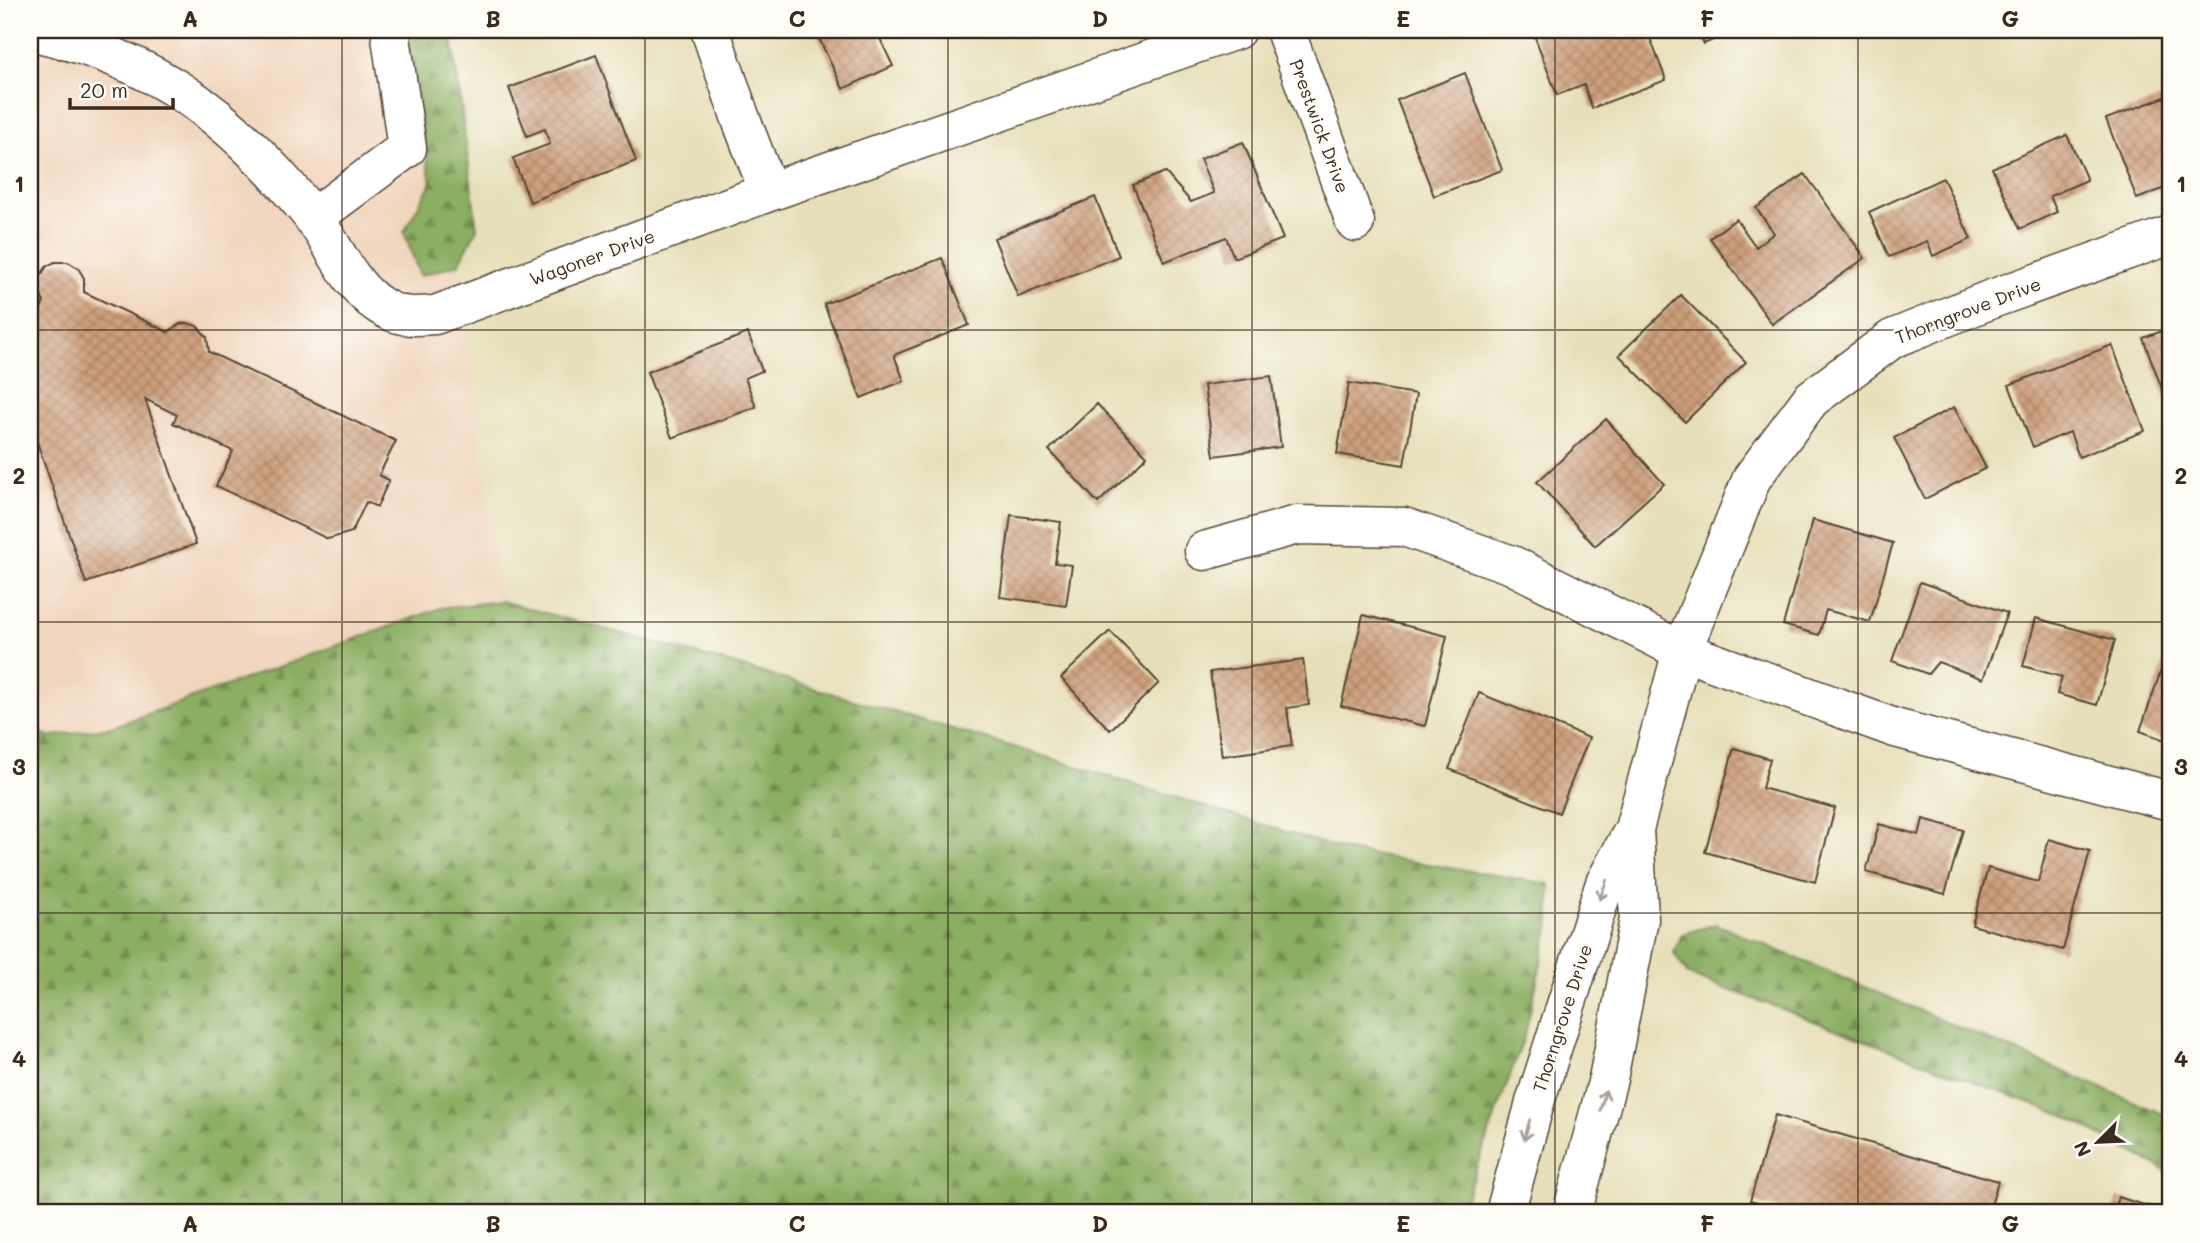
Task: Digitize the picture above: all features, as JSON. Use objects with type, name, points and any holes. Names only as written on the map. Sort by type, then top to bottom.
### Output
[{"type":"street","points":[[313,218],[407,148],[390,30]]},
{"type":"street","points":[[710,30],[769,192]]},
{"type":"street","name":"Wagoner Drive","points":[[30,32],[65,39],[132,63],[177,89],[215,117],[269,164],[313,218],[354,280],[370,297],[388,311],[411,317],[435,314],[769,192],[1236,30]]},
{"type":"street","name":"Prestwick Drive","points":[[1285,30],[1355,222]]},
{"type":"street","name":"Thorngrove Drive","points":[[1505,1213],[1536,1099],[1605,883],[1634,829],[1682,651],[1752,478],[1811,399],[1892,339],[1989,300],[2170,235]]},
{"type":"street","points":[[1204,551],[1297,525],[1404,527],[1512,565],[1682,651],[1895,727],[2170,801]]},
{"type":"street","name":"Thorngrove Drive","points":[[1572,1213],[1608,1079],[1639,919],[1634,829]]},
{"type":"street","points":[[1561,1019],[1618,1031]]},
{"type":"shaded area","points":[[30,30],[406,30],[431,183],[404,232],[420,276],[459,264],[501,601],[441,608],[112,727],[46,737],[30,723]]},
{"type":"green space","points":[[406,30],[451,30],[477,229],[459,264],[420,276],[404,232],[431,183]]},
{"type":"green space","points":[[501,601],[722,661],[1050,758],[1347,851],[1550,884],[1550,923],[1525,1034],[1460,1213],[30,1213],[30,723],[47,737],[112,727],[441,608]]},
{"type":"green space","points":[[1716,924],[2170,1117],[2170,1173],[2067,1117],[1688,975],[1674,953],[1682,934]]},
{"type":"building","points":[[815,30],[876,30],[893,66],[843,89]]},
{"type":"building","points":[[1647,30],[1666,80],[1592,108],[1584,85],[1557,95],[1533,32]]},
{"type":"building","points":[[1698,30],[1736,30],[1704,44]]},
{"type":"building","points":[[596,55],[636,161],[530,202],[513,158],[550,144],[545,129],[527,136],[509,88]]},
{"type":"building","points":[[1465,73],[1502,170],[1434,196],[1397,100]]},
{"type":"building","points":[[2170,95],[2170,186],[2137,199],[2106,119]]},
{"type":"building","points":[[2067,135],[2087,180],[2050,196],[2057,212],[2020,229],[1992,168]]},
{"type":"building","points":[[1243,142],[1283,239],[1234,258],[1226,237],[1164,262],[1133,185],[1165,172],[1191,202],[1214,193],[1200,159]]},
{"type":"building","points":[[1805,174],[1865,258],[1772,324],[1710,238],[1736,219],[1756,247],[1774,233],[1756,208]]},
{"type":"building","points":[[1943,178],[1971,239],[1933,256],[1927,241],[1889,257],[1869,212]]},
{"type":"building","points":[[1095,197],[1119,256],[1018,297],[994,238]]},
{"type":"building","points":[[942,258],[969,325],[894,355],[904,381],[861,398],[824,304]]},
{"type":"building","points":[[55,262],[68,262],[78,268],[84,278],[84,292],[168,332],[180,324],[197,326],[207,337],[209,352],[396,441],[379,475],[389,480],[377,507],[366,502],[352,532],[328,539],[216,486],[233,451],[173,423],[177,415],[145,399],[196,544],[86,583],[30,422],[30,331],[44,302],[37,288],[39,278],[47,266]]},
{"type":"building","points":[[1681,295],[1746,362],[1685,422],[1619,355]]},
{"type":"building","points":[[2170,328],[2170,410],[2143,338]]},
{"type":"building","points":[[748,333],[762,371],[745,378],[756,407],[672,438],[647,372]]},
{"type":"building","points":[[2112,345],[2145,431],[2079,457],[2070,432],[2033,447],[2009,385]]},
{"type":"building","points":[[1271,376],[1281,447],[1214,456],[1204,385]]},
{"type":"building","points":[[1349,383],[1416,394],[1404,465],[1337,454]]},
{"type":"building","points":[[1097,404],[1147,456],[1098,503],[1049,450]]},
{"type":"building","points":[[1954,407],[1986,468],[1925,499],[1894,438]]},
{"type":"building","points":[[1606,419],[1664,484],[1595,546],[1537,482]]},
{"type":"building","points":[[1011,515],[1061,522],[1055,563],[1072,565],[1066,606],[1000,597]]},
{"type":"building","points":[[1813,520],[1893,543],[1870,622],[1826,610],[1819,635],[1783,625]]},
{"type":"building","points":[[1920,582],[2007,613],[1983,679],[1938,662],[1928,674],[1892,661]]},
{"type":"building","points":[[1363,615],[1447,636],[1425,726],[1341,706]]},
{"type":"building","points":[[2036,618],[2115,640],[2097,705],[2057,694],[2062,677],[2023,666]]},
{"type":"building","points":[[1110,631],[1159,683],[1110,730],[1061,678]]},
{"type":"building","points":[[2170,645],[2170,742],[2140,731]]},
{"type":"building","points":[[1303,660],[1309,705],[1287,708],[1292,746],[1222,756],[1210,672]]},
{"type":"building","points":[[1479,693],[1589,738],[1559,813],[1449,769]]},
{"type":"building","points":[[1734,748],[1770,759],[1762,788],[1835,808],[1815,882],[1705,852]]},
{"type":"building","points":[[1923,819],[1963,830],[1945,894],[1866,872],[1879,824],[1919,835]]},
{"type":"building","points":[[2049,839],[2090,851],[2063,950],[1972,925],[1988,868],[2038,882]]},
{"type":"building","points":[[1775,1115],[1998,1181],[1989,1213],[1791,1213],[1750,1201]]},
{"type":"building","points":[[2118,1197],[2170,1213],[2113,1213]]}]
